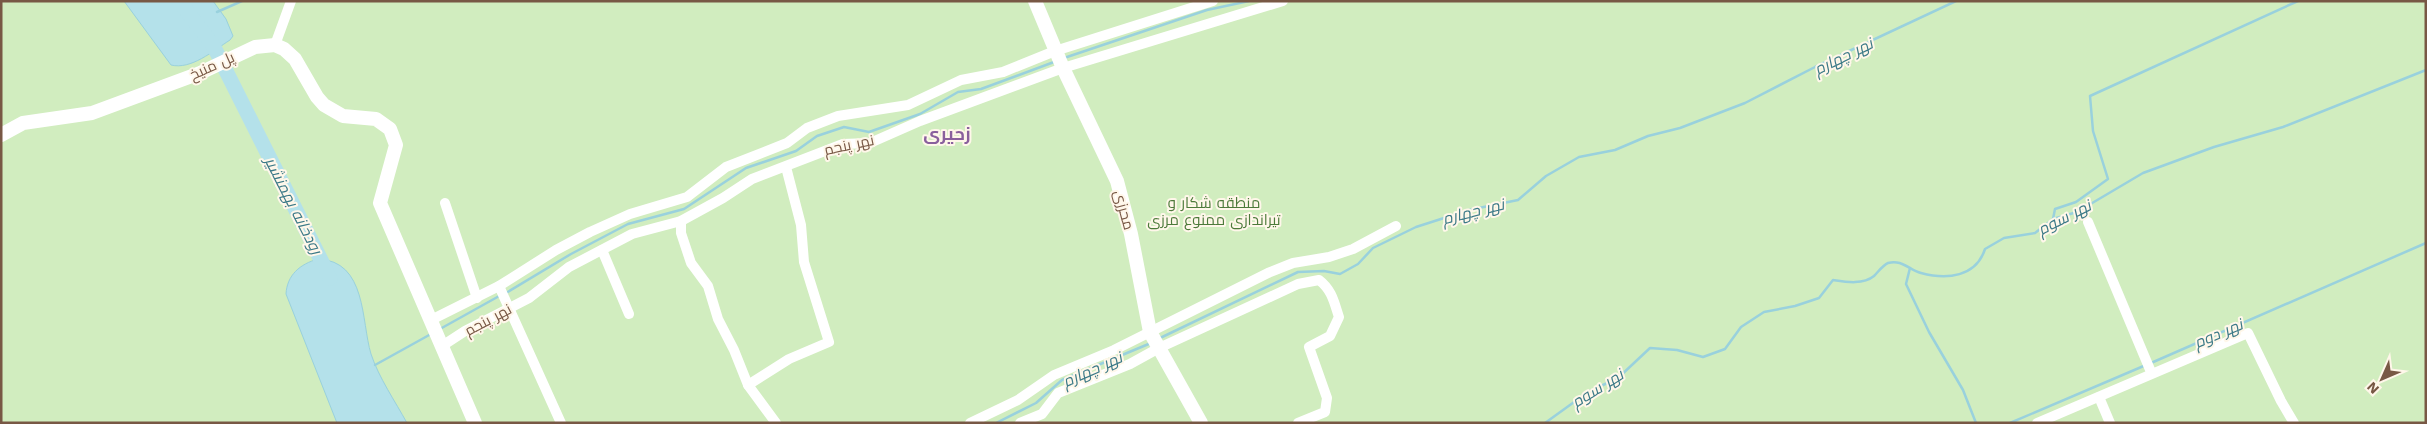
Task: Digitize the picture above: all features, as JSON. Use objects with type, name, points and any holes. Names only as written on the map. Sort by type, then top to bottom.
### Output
[{"type":"main road","name":"محرزی","points":[[1034,1],[1116,181],[1131,234],[1155,340],[1201,423]]},
{"type":"main road","name":"پل منیخ","points":[[1,135],[23,123],[84,116],[200,72],[255,47],[275,45]]},
{"type":"main road","points":[[275,45],[290,52],[317,97],[332,111],[344,116],[376,119],[390,129],[396,146],[380,203],[475,423]]},
{"type":"street","points":[[275,45],[290,1]]},
{"type":"street","name":"نهر پنجم","points":[[436,332],[477,298],[504,296],[529,298],[569,267],[632,234],[681,221],[723,198],[752,179],[786,167],[817,152],[843,144],[870,143],[1059,59],[1213,1]]},
{"type":"street","name":"نهر پنجم","points":[[436,332],[465,331],[556,250],[630,214],[687,197],[726,167],[787,143],[807,128],[838,116],[908,106],[961,80],[1059,59],[1283,1]]},
{"type":"street","points":[[748,385],[789,359],[829,342],[804,262],[801,225],[786,167]]},
{"type":"street","points":[[445,203],[477,298]]},
{"type":"street","points":[[681,221],[681,234],[691,263],[708,286],[718,319],[734,350],[748,385],[776,423]]},
{"type":"street","points":[[2088,222],[2148,367]]},
{"type":"street","points":[[1020,423],[1042,414],[1058,392],[1130,364],[1155,340],[1268,274],[1293,263],[1329,257],[1353,249],[1396,226]]},
{"type":"street","points":[[602,250],[628,314]]},
{"type":"street","points":[[970,423],[1018,400],[1054,375],[1114,350],[1155,340],[1298,284],[1319,280],[1328,286],[1333,296],[1338,318],[1330,336],[1309,348],[1327,398],[1325,412],[1298,423]]},
{"type":"street","points":[[504,296],[561,423]]},
{"type":"street","points":[[2037,423],[2099,396],[2148,367],[2248,333],[2281,401],[2294,423]]},
{"type":"street","points":[[2099,396],[2110,423]]},
{"type":"green space","name":"منطقه شکار و تیراندازی ممنوع مرزی","points":[[1,1],[2426,1],[2426,423],[1,423]]},
{"type":"water","points":[[124,1],[213,1],[226,19],[233,36],[230,40],[194,62],[179,66],[171,65]]},
{"type":"water","points":[[318,259],[334,262],[346,270],[354,281],[363,310],[374,363],[407,423],[337,423],[286,294],[289,281],[296,271],[300,267]]},
{"type":"waterway","name":"رودخانه بهمنشیر","points":[[179,1],[213,45],[330,278]]},
{"type":"waterway","points":[[217,12],[242,1]]},
{"type":"waterway","points":[[1064,58],[1207,10],[1249,1]]},
{"type":"waterway","name":"نهر چهارم","points":[[1158,339],[1298,272],[1324,271],[1340,274],[1358,264],[1373,248],[1416,227],[1469,210],[1518,200],[1546,176],[1579,157],[1615,150],[1648,136],[1680,128],[1745,103],[1815,67],[1956,1]]},
{"type":"waterway","points":[[2053,219],[2055,209],[2076,202],[2108,179],[2093,131],[2090,96],[2298,1]]},
{"type":"waterway","points":[[506,293],[571,254],[628,224],[684,209],[746,168],[796,151],[817,136],[844,127],[869,132],[920,114],[958,92],[981,89],[1054,62]]},
{"type":"waterway","name":"نهر سوم","points":[[1545,423],[1588,392],[1618,378],[1650,348],[1677,350],[1703,357],[1725,349],[1741,327],[1764,312],[1795,306],[1819,298],[1833,280],[1865,281],[1874,276],[1888,263],[1897,262],[1917,272],[1931,275],[1950,276],[1968,271],[1975,266],[1985,249],[2004,238],[2035,233],[2053,219],[2077,212],[2143,173],[2214,147],[2283,127],[2426,70]]},
{"type":"waterway","name":"نهر دوم","points":[[2151,363],[2426,243]]},
{"type":"waterway","points":[[1910,268],[1906,284],[1929,332],[1963,390],[1976,423]]},
{"type":"waterway","points":[[440,329],[501,295]]},
{"type":"waterway","points":[[375,365],[431,334]]},
{"type":"waterway","name":"نهر چهارم","points":[[996,423],[1036,403],[1062,380],[1151,343]]},
{"type":"waterway","name":"نهر دوم","points":[[2010,423],[2146,365]]},
{"type":"district","name":"زحیری","points":[[947,134]]}]
